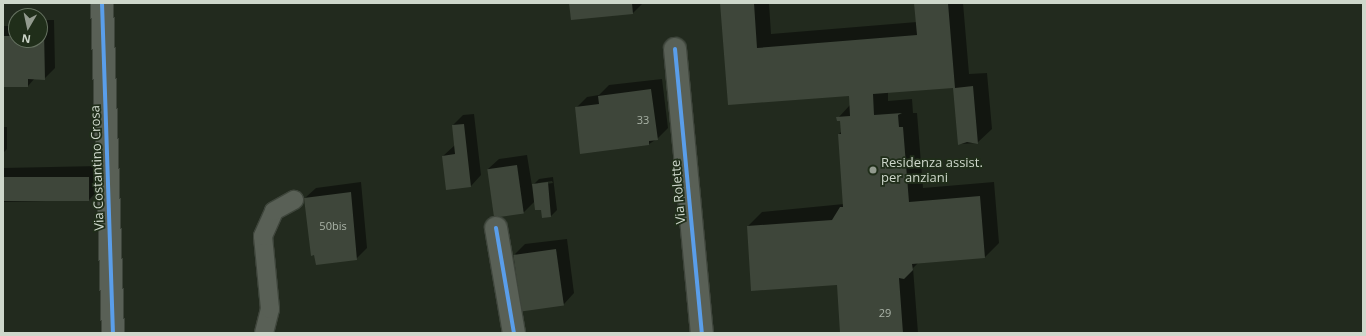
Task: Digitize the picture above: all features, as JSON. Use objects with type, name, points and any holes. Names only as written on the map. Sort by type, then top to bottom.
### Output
[{"type":"street","name":"Via Costantino Crosa","points":[[102,3],[113,333]]},
{"type":"street","name":"Via Rolette","points":[[675,49],[702,333]]},
{"type":"street","points":[[496,228],[514,333]]},
{"type":"lane","points":[[264,333],[270,309],[263,236],[274,211],[294,200]]},
{"type":"building","points":[[569,3],[632,3],[633,14],[571,20]]},
{"type":"building","name":"Residenza assist. per anziani","points":[[720,3],[754,3],[757,48],[917,35],[914,3],[948,3],[955,88],[973,86],[978,144],[967,142],[958,145],[953,88],[873,94],[874,115],[902,113],[898,115],[899,127],[903,127],[909,202],[980,196],[985,258],[912,264],[913,270],[904,279],[899,278],[903,333],[840,333],[837,285],[751,291],[747,226],[832,220],[840,207],[843,207],[838,134],[841,134],[840,121],[837,121],[836,117],[850,116],[849,96],[728,105]]},
{"type":"building","points":[[3,36],[8,36],[8,48],[44,48],[45,80],[28,79],[28,87],[3,87]]},
{"type":"building","points":[[651,89],[658,140],[649,141],[649,145],[580,154],[575,107],[599,104],[598,96]]},
{"type":"building","points":[[464,124],[471,187],[446,190],[442,156],[455,154],[452,125]]},
{"type":"building","points":[[517,165],[524,214],[494,218],[487,169]]},
{"type":"building","points":[[3,177],[89,177],[89,201],[3,201]]},
{"type":"building","points":[[548,182],[551,217],[542,218],[541,210],[535,210],[532,184]]},
{"type":"building","points":[[351,192],[357,260],[316,265],[314,255],[311,256],[304,198]]},
{"type":"building","points":[[556,249],[564,305],[521,311],[513,255]]},
{"type":"cycle path","points":[[102,3],[113,333]]},
{"type":"cycle path","points":[[675,49],[702,333]]},
{"type":"cycle path","points":[[496,228],[514,333]]},
{"type":"place","name":"Residenza assist. per anziani","points":[[873,170]]}]
